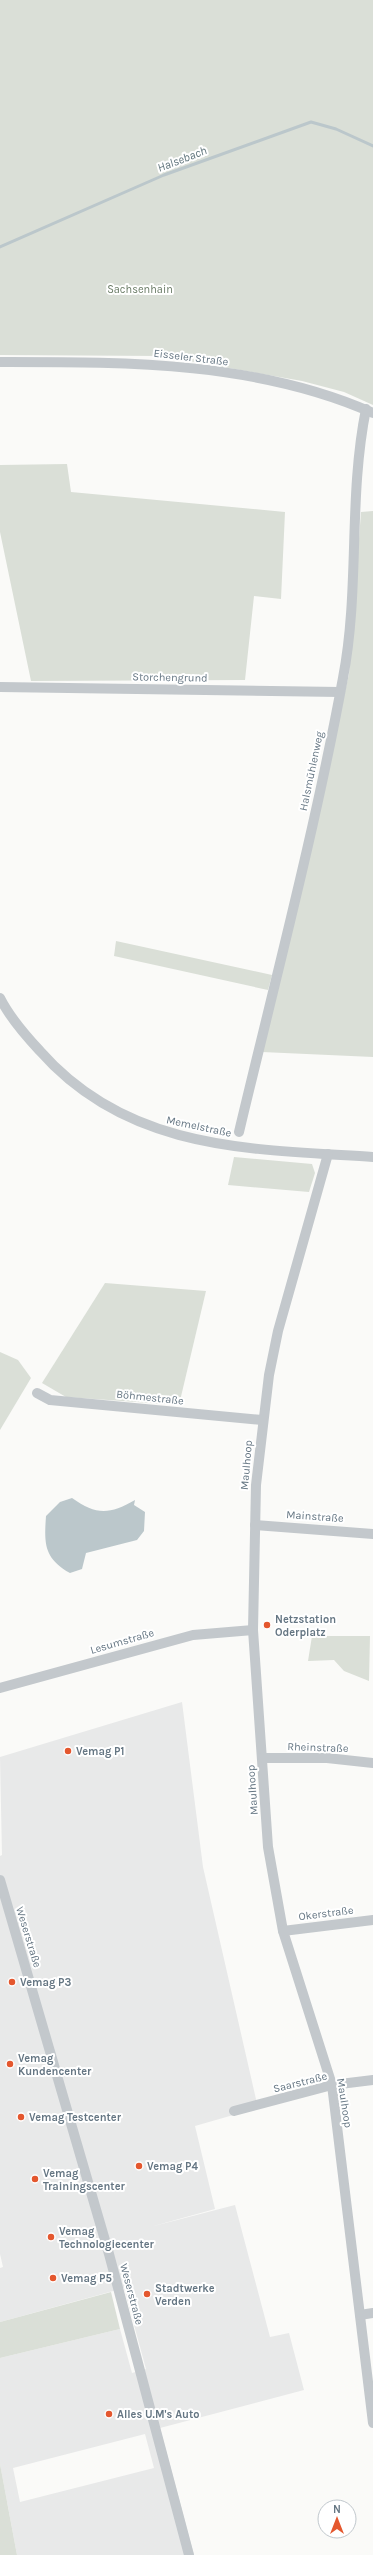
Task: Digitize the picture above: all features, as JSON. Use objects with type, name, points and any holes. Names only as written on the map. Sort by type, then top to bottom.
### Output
[{"type":"street","name":"Eisseler Straße","points":[[0,362],[129,362],[174,366],[270,381],[320,392],[369,411]]},
{"type":"street","name":"Halsmühlenweg","points":[[240,1132],[294,903],[340,692],[349,634],[357,459],[369,411]]},
{"type":"street","name":"Storchengrund","points":[[0,687],[340,692]]},
{"type":"street","name":"Memelstraße","points":[[0,998],[22,1032],[60,1073],[98,1101],[123,1115],[178,1137],[208,1143],[373,1157]]},
{"type":"street","name":"Maulhoop","points":[[328,1154],[278,1331],[262,1420],[255,1525],[253,1630],[268,1847],[283,1930],[332,2085],[373,2423]]},
{"type":"street","name":"Böhmestraße","points":[[37,1393],[50,1400],[262,1420]]},
{"type":"street","name":"Mainstraße","points":[[255,1525],[373,1534]]},
{"type":"street","name":"Lesumstraße","points":[[0,1688],[193,1635],[253,1630]]},
{"type":"street","name":"Rheinstraße","points":[[262,1758],[327,1758],[373,1762]]},
{"type":"street","name":"Weserstraße","points":[[0,1880],[109,2254],[189,2555]]},
{"type":"street","name":"Okerstraße","points":[[283,1930],[373,1920]]},
{"type":"street","name":"Saarstraße","points":[[234,2111],[332,2085],[373,2080]]},
{"type":"street","points":[[360,2315],[373,2313]]},
{"type":"shaded area","points":[[72,1498],[88,1508],[103,1511],[118,1508],[135,1500],[134,1505],[145,1512],[144,1531],[137,1540],[86,1553],[82,1569],[70,1573],[55,1562],[50,1556],[46,1542],[45,1526],[46,1516],[60,1502]]},
{"type":"shaded area","points":[[182,1702],[203,1867],[258,2108],[195,2126],[215,2209],[150,2227],[235,2205],[270,2337],[289,2333],[304,2390],[160,2428],[194,2555],[17,2555],[0,2464],[0,2358],[120,2329],[132,2373],[146,2369],[124,2288],[0,2322],[0,2268],[3,2267],[0,2254],[0,1856],[2,1855],[0,1757]],"holes":[[[145,2434],[154,2468],[20,2502],[13,2468]]]},
{"type":"green space","name":"Sachsenhain","points":[[0,0],[373,0],[373,405],[344,392],[302,381],[161,356],[0,355]]},
{"type":"green space","points":[[67,464],[71,492],[285,512],[281,599],[254,596],[245,680],[31,681],[0,532],[0,465]]},
{"type":"green space","points":[[373,511],[373,1057],[262,1052],[349,674],[361,512]]},
{"type":"green space","points":[[116,941],[272,975],[268,990],[114,956]]},
{"type":"green space","points":[[234,1157],[312,1164],[315,1173],[309,1192],[228,1185]]},
{"type":"green space","points":[[105,1283],[206,1291],[179,1405],[66,1397],[42,1383]]},
{"type":"green space","points":[[0,1352],[18,1360],[31,1378],[0,1430]]},
{"type":"green space","points":[[312,1636],[370,1636],[369,1681],[344,1671],[334,1660],[308,1661]]},
{"type":"green space","points":[[111,2292],[120,2329],[0,2358],[0,2322]]},
{"type":"green space","points":[[0,2464],[17,2555],[0,2555]]},
{"type":"waterway","name":"Halsebach","points":[[0,247],[164,175],[311,122],[336,129],[373,146]]},
{"type":"place","name":"Netzstation Oderplatz","points":[[267,1625]]},
{"type":"place","name":"Vemag P1","points":[[68,1751]]},
{"type":"place","name":"Vemag P3","points":[[12,1982]]},
{"type":"place","name":"Vemag Kundencenter","points":[[10,2064]]},
{"type":"place","name":"Vemag Testcenter","points":[[21,2117]]},
{"type":"place","name":"Vemag P4","points":[[139,2166]]},
{"type":"place","name":"Vemag Trainingscenter","points":[[35,2179]]},
{"type":"place","name":"Vemag Technologiecenter","points":[[51,2237]]},
{"type":"place","name":"Vemag P5","points":[[53,2278]]},
{"type":"place","name":"Stadtwerke Verden","points":[[147,2294]]},
{"type":"place","name":"Alles U.M's Auto","points":[[109,2414]]}]
